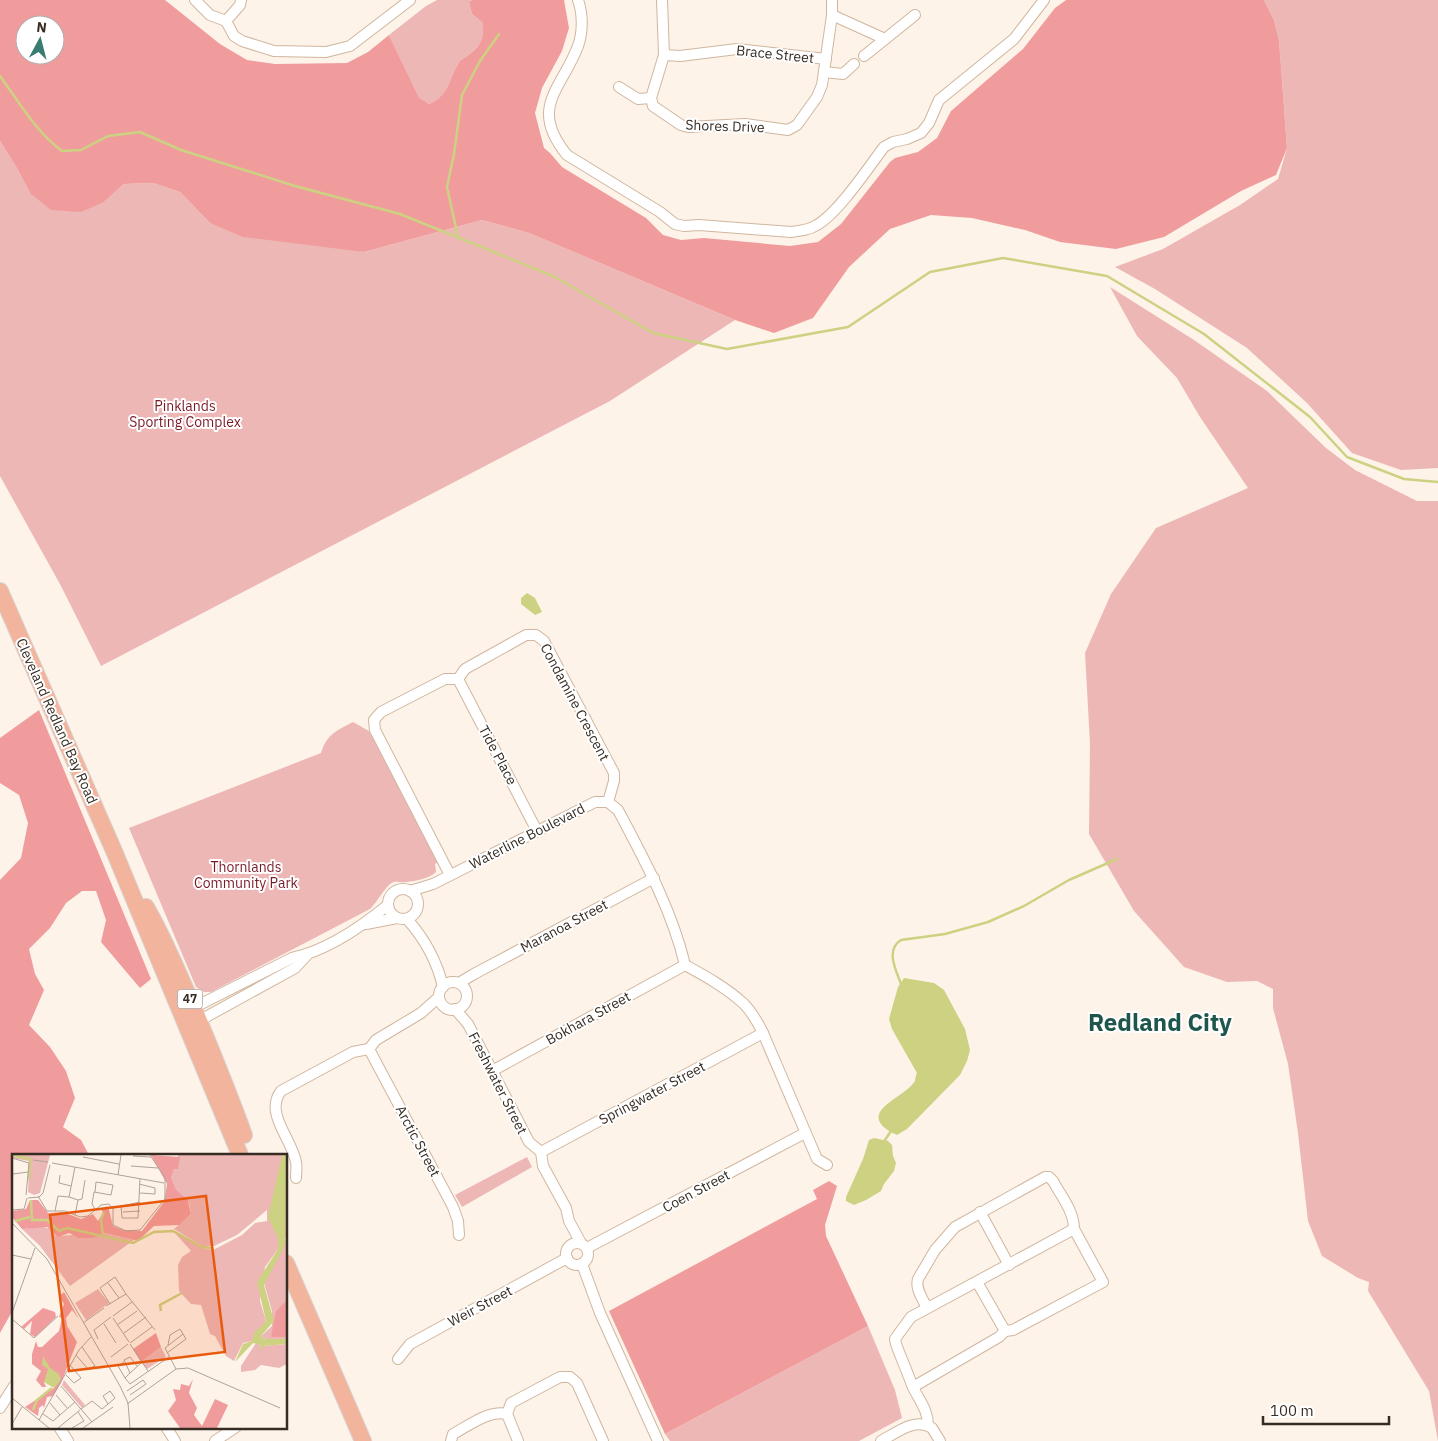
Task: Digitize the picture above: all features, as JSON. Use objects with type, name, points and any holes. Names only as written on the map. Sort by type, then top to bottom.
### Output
[{"type":"highway","name":"Cleveland Redland Bay Road","points":[[0,591],[114,851],[159,929],[215,1092],[240,1154]]},
{"type":"highway","name":"Cleveland Redland Bay Road","points":[[190,1018],[228,1091],[250,1154]]},
{"type":"highway","points":[[288,1268],[363,1441]]},
{"type":"street","points":[[195,0],[210,15],[226,21],[234,36],[242,41],[274,51],[326,52],[350,46],[410,0]]},
{"type":"street","points":[[226,21],[240,5],[241,0]]},
{"type":"street","points":[[581,0],[582,15],[578,47],[555,88],[549,112],[550,127],[556,142],[566,155],[660,212],[675,224],[791,232],[817,226],[831,214],[884,147],[921,133],[930,123],[939,100],[1014,39],[1044,0]]},
{"type":"street","points":[[619,88],[638,99],[651,98],[664,55],[662,0]]},
{"type":"street","name":"Shores Drive","points":[[651,98],[653,106],[681,125],[688,127],[745,124],[788,130],[797,125],[817,97],[822,85],[832,15],[832,0]]},
{"type":"street","points":[[832,15],[885,39]]},
{"type":"street","points":[[864,56],[915,15]]},
{"type":"street","name":"Brace Street","points":[[664,55],[680,56],[738,49],[826,59]]},
{"type":"street","points":[[824,72],[842,74],[854,64]]},
{"type":"street","name":"Condamine Crescent","points":[[450,875],[374,730],[373,724],[376,716],[381,712],[445,679],[458,679],[465,669],[526,636],[536,635],[544,641],[614,773],[614,781],[608,802]]},
{"type":"street","name":"Tide Place","points":[[458,679],[537,831]]},
{"type":"street","name":"Waterline Boulevard","points":[[410,891],[433,884],[595,802],[608,802]]},
{"type":"street","points":[[608,802],[618,810],[654,878],[682,950],[685,965],[709,979],[744,1004],[754,1017],[763,1033],[817,1159],[827,1165]]},
{"type":"street","name":"Maranoa Street","points":[[461,989],[474,974],[654,878]]},
{"type":"street","name":"Waterline Boulevard","points":[[417,901],[433,884]]},
{"type":"street","points":[[364,925],[406,916],[417,901],[410,891],[401,889],[390,896],[388,905],[390,912],[406,916],[419,932],[439,969],[446,1004]]},
{"type":"street","points":[[190,1018],[292,958],[307,955],[364,925],[388,905]]},
{"type":"street","points":[[190,1018],[295,968],[307,955]]},
{"type":"street","name":"Bokhara Street","points":[[492,1071],[685,965]]},
{"type":"street","points":[[296,1178],[296,1162],[274,1107],[276,1097],[281,1091],[353,1052],[369,1049],[376,1040],[421,1013],[446,1004],[464,1004],[461,989],[439,969]]},
{"type":"street","points":[[443,987],[461,989]]},
{"type":"street","name":"Freshwater Street","points":[[461,989],[468,1024],[529,1142],[541,1152],[542,1166],[566,1208],[569,1221],[567,1253]]},
{"type":"street","name":"Freshwater Street","points":[[446,1004],[468,1024]]},
{"type":"street","name":"Springwater Street","points":[[541,1152],[763,1033]]},
{"type":"street","name":"Arctic Street","points":[[369,1049],[453,1207],[458,1221],[459,1236]]},
{"type":"street","name":"Coen Street","points":[[584,1246],[805,1133]]},
{"type":"street","points":[[913,1386],[1000,1337],[1005,1331],[1013,1330],[1103,1282],[1074,1229],[1074,1221],[1070,1210],[1049,1177],[1045,1177],[955,1227],[935,1250],[916,1284],[927,1308]]},
{"type":"street","points":[[980,1212],[1009,1265]]},
{"type":"street","name":"Freshwater Street","points":[[569,1221],[584,1246]]},
{"type":"street","points":[[928,1425],[928,1416],[913,1386],[895,1339],[911,1317],[1074,1229]]},
{"type":"street","points":[[574,1244],[584,1246],[588,1256],[582,1264],[571,1264],[567,1253],[574,1244]]},
{"type":"street","name":"Weir Street","points":[[398,1359],[410,1344],[567,1253]]},
{"type":"street","points":[[582,1264],[600,1313],[658,1441]]},
{"type":"street","points":[[977,1282],[1005,1331]]},
{"type":"street","points":[[518,1441],[507,1414],[511,1403],[560,1377],[570,1377],[577,1383],[603,1441]]},
{"type":"street","points":[[0,1408],[12,1389]]},
{"type":"street","points":[[450,1441],[453,1434],[489,1414],[498,1412],[507,1414]]},
{"type":"street","points":[[881,1441],[920,1423],[928,1425],[936,1432],[940,1441]]},
{"type":"street","points":[[60,1428],[68,1441]]},
{"type":"street","points":[[167,1428],[175,1441]]},
{"type":"street","points":[[215,1441],[234,1428]]},
{"type":"green space","points":[[437,0],[472,0],[469,2],[472,14],[483,23],[483,34],[478,46],[460,61],[445,92],[429,104],[419,99],[389,35],[426,6]]},
{"type":"green space","points":[[1264,0],[1438,0],[1438,468],[1401,470],[1352,453],[1307,403],[1247,348],[1155,289],[1115,267],[1163,249],[1240,205],[1278,179],[1287,148],[1279,40],[1274,20]]},
{"type":"green space","name":"Pinklands Sporting Complex","points":[[0,141],[30,193],[104,202],[124,184],[153,183],[180,192],[210,223],[364,252],[482,220],[529,233],[735,320],[610,401],[101,666],[61,586],[0,476]]},
{"type":"green space","points":[[1110,287],[1194,340],[1267,391],[1326,448],[1355,470],[1417,501],[1438,501],[1438,1441],[1429,1391],[1368,1291],[1369,1282],[1358,1278],[1322,1256],[1308,1221],[1288,1064],[1273,1008],[1273,989],[1257,981],[1227,982],[1184,967],[1134,911],[1089,834],[1090,744],[1085,653],[1111,594],[1156,528],[1248,488],[1200,417],[1177,378],[1137,336]]},
{"type":"green space","name":"Thornlands Community Park","points":[[353,722],[369,731],[438,862],[435,864],[436,872],[422,879],[391,883],[370,909],[211,992],[204,992],[196,987],[129,828],[321,753],[329,737]]},
{"type":"green space","points":[[527,1157],[532,1167],[462,1207],[455,1195]]},
{"type":"green space","points":[[868,1326],[895,1390],[902,1418],[859,1441],[670,1441],[665,1434]]},
{"type":"shaded area","points":[[0,0],[165,0],[220,44],[247,60],[275,64],[347,63],[368,52],[389,35],[419,98],[429,104],[445,92],[459,61],[471,53],[480,42],[483,34],[483,23],[472,14],[469,2],[472,0],[564,0],[569,28],[562,51],[542,88],[535,113],[544,148],[562,167],[646,218],[663,235],[681,240],[704,238],[790,246],[818,242],[841,224],[890,162],[895,158],[918,152],[937,138],[951,111],[1023,49],[1055,8],[1066,0],[1264,0],[1274,20],[1279,40],[1287,148],[1276,175],[1241,191],[1164,237],[1116,249],[1060,242],[1025,230],[972,218],[931,215],[890,229],[849,267],[813,318],[774,333],[735,320],[529,233],[482,220],[364,252],[243,237],[210,223],[180,192],[153,183],[124,184],[104,202],[81,212],[51,210],[30,193],[0,141]]},
{"type":"shaded area","points":[[527,593],[535,598],[542,612],[535,615],[521,604],[521,598]]},
{"type":"shaded area","points":[[39,710],[151,979],[140,988],[101,942],[106,920],[96,891],[82,891],[66,903],[50,928],[29,949],[35,974],[44,990],[29,1025],[50,1047],[66,1071],[75,1098],[63,1127],[81,1140],[88,1154],[12,1154],[12,1312],[0,1333],[0,880],[21,858],[28,823],[19,795],[0,783],[0,738]]},
{"type":"shaded area","points":[[904,978],[934,983],[944,990],[965,1029],[970,1050],[960,1075],[907,1129],[897,1135],[884,1127],[879,1120],[880,1113],[885,1106],[909,1088],[915,1081],[917,1073],[892,1029],[889,1019],[898,987]]},
{"type":"shaded area","points":[[874,1138],[888,1141],[892,1145],[896,1163],[894,1171],[881,1191],[854,1205],[846,1201],[846,1197],[863,1159],[869,1140]]},
{"type":"shaded area","points":[[829,1181],[837,1186],[825,1225],[826,1236],[868,1326],[665,1434],[609,1311],[817,1199],[813,1190]]},
{"type":"waterway","points":[[458,237],[447,187],[454,154],[462,95],[480,61],[499,34]]},
{"type":"waterway","points":[[0,76],[36,126],[62,151],[81,150],[108,136],[140,132],[181,150],[295,186],[400,214],[553,276],[653,333],[727,349],[848,327],[930,272],[1003,258],[1107,276],[1204,334],[1310,417],[1347,457],[1404,479],[1438,482]]},
{"type":"waterway","points":[[901,984],[893,960],[894,949],[901,940],[945,934],[988,922],[1024,906],[1069,880],[1117,859]]},
{"type":"waterway","points":[[885,1140],[891,1131]]},
{"type":"district","name":"Redland City","points":[[1160,1023]]}]
